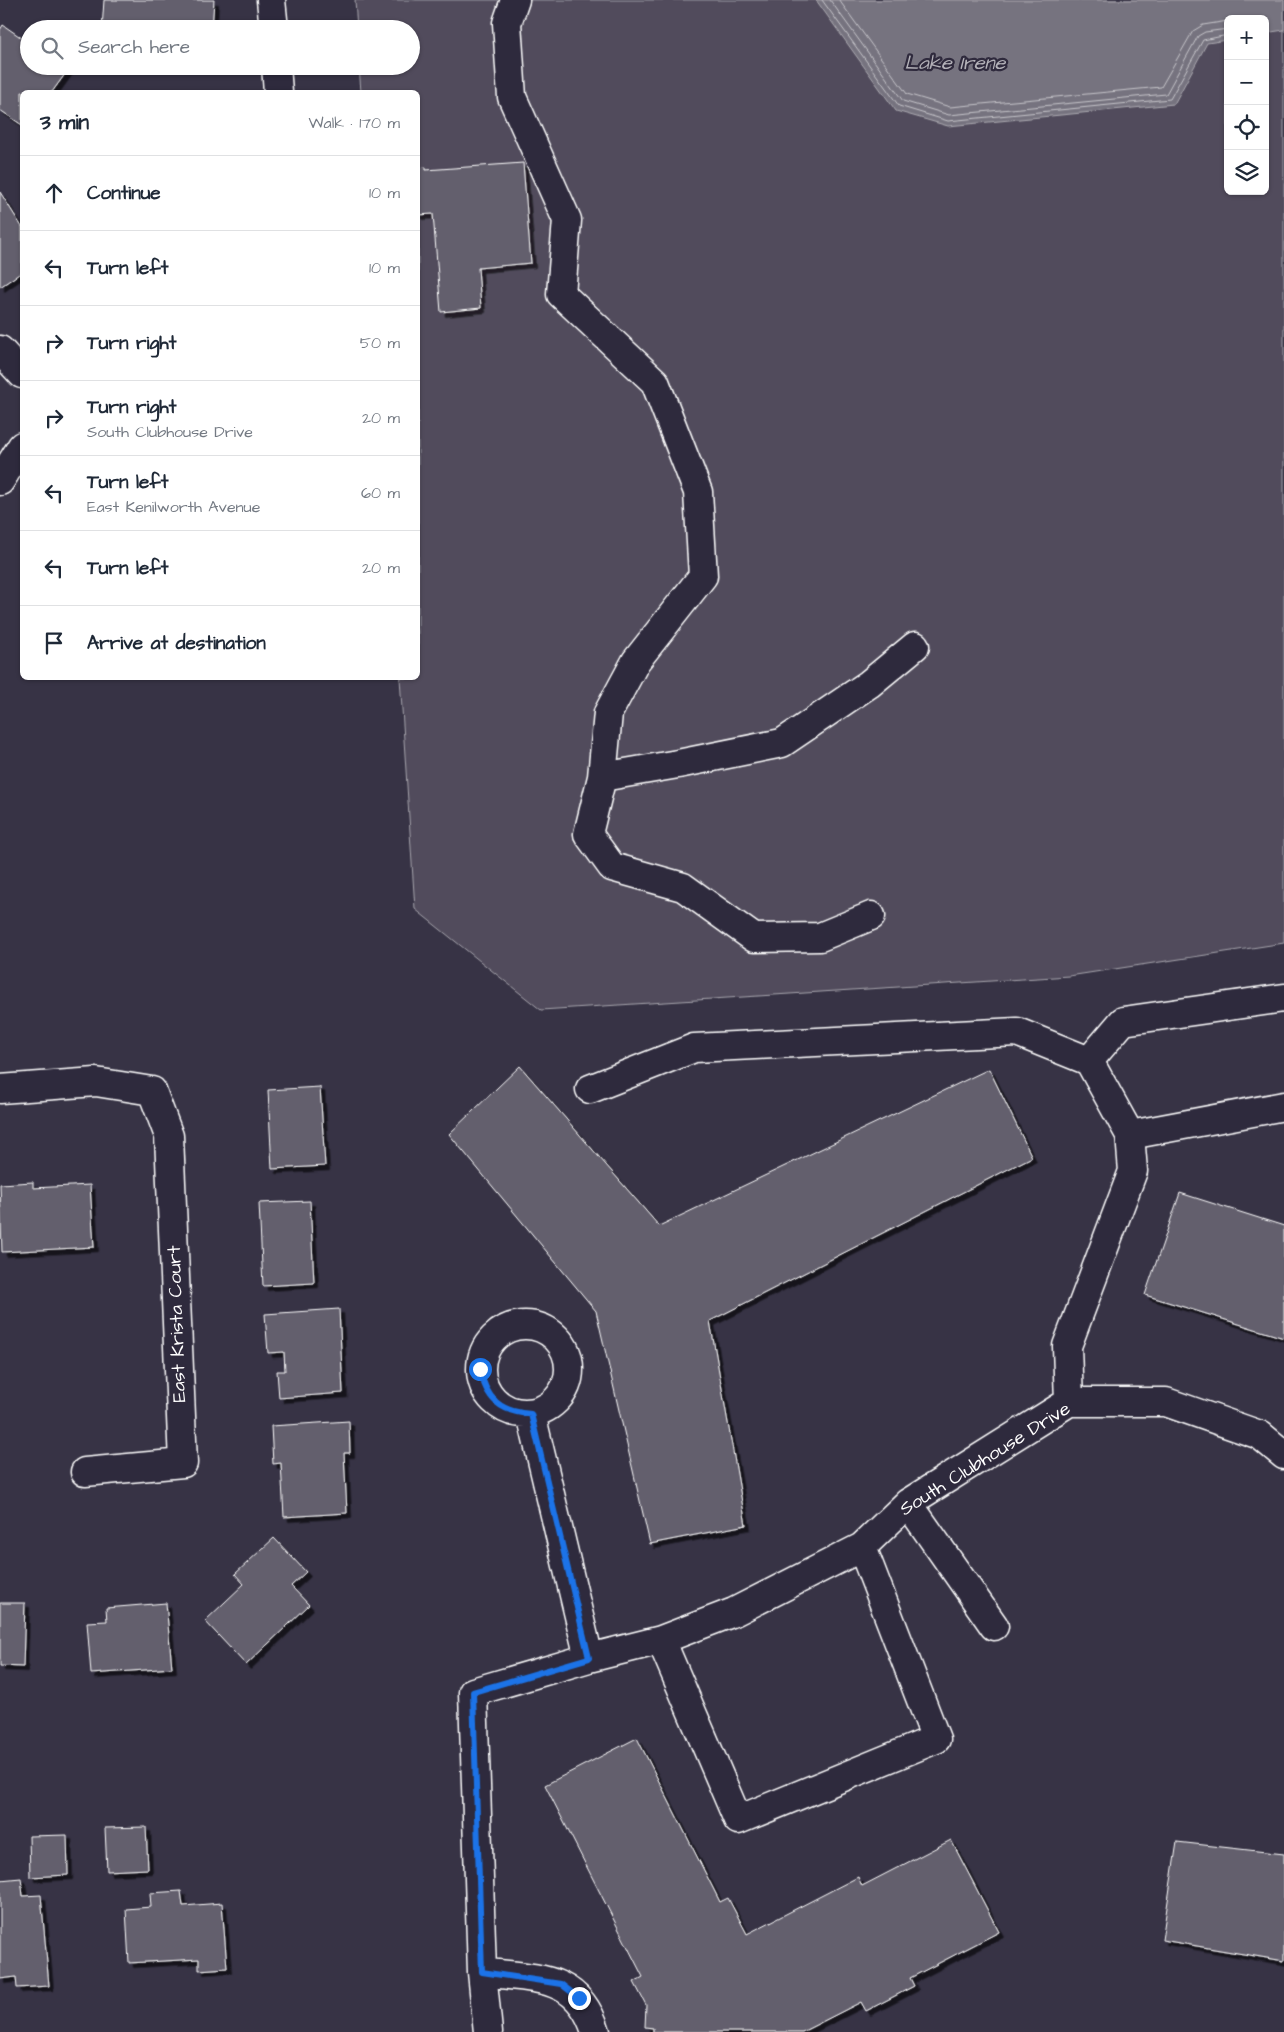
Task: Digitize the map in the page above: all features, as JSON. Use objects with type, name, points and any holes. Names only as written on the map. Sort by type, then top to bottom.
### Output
[{"type":"street","points":[[272,0],[273,20]]},
{"type":"street","points":[[514,0],[507,23],[512,97],[567,220],[561,294],[655,382],[698,492],[703,576],[636,662],[608,713],[602,777],[588,834],[612,867],[683,887],[754,938],[820,937],[871,916]]},
{"type":"street","points":[[277,75],[278,90]]},
{"type":"street","points":[[0,350],[20,372]]},
{"type":"street","points":[[0,481],[20,449]]},
{"type":"street","points":[[602,777],[782,743],[869,684],[915,646]]},
{"type":"street","points":[[1089,1061],[1123,1021],[1284,998]]},
{"type":"street","points":[[590,1089],[694,1048],[1017,1032],[1089,1061],[1130,1135],[1133,1171],[1067,1346],[1069,1402]]},
{"type":"street","name":"East Krista Court","points":[[0,1089],[96,1082],[152,1091],[168,1136],[182,1462],[85,1472]]},
{"type":"street","points":[[1130,1135],[1284,1106]]},
{"type":"street","name":"South Clubhouse Drive","points":[[482,1972],[473,1692],[589,1658],[661,1640],[734,1612],[862,1546],[908,1503],[1069,1402],[1166,1402],[1260,1435],[1284,1454]]},
{"type":"street","points":[[531,1414],[589,1658]]},
{"type":"street","points":[[908,1503],[994,1626]]},
{"type":"street","points":[[661,1640],[738,1820],[936,1738],[862,1546]]},
{"type":"street","points":[[488,2032],[482,1972],[561,1984],[579,1998],[592,2019],[596,2032]]},
{"type":"shaded area","points":[[355,0],[1284,0],[1284,943],[1069,976],[541,1010],[415,909],[400,680],[420,680],[420,90],[361,90],[360,75],[420,75],[420,20],[356,20]]},
{"type":"water","name":"Lake Irene","points":[[816,0],[1284,0],[1284,30],[1269,32],[1269,15],[1224,15],[1224,41],[1207,43],[1174,104],[948,126],[896,111]]},
{"type":"building","points":[[104,0],[214,0],[213,20],[103,20]]},
{"type":"building","points":[[3,25],[20,37],[20,75],[64,75],[53,90],[20,90],[20,124],[0,110],[0,30]]},
{"type":"building","points":[[523,163],[531,263],[478,268],[481,308],[441,312],[433,214],[420,215],[420,168],[426,167],[426,170]]},
{"type":"building","points":[[0,192],[20,224],[20,273],[0,287]]},
{"type":"building","points":[[520,1066],[659,1226],[989,1069],[1032,1157],[710,1321],[746,1525],[650,1544],[596,1311],[449,1134]]},
{"type":"building","points":[[320,1087],[325,1166],[272,1169],[268,1090]]},
{"type":"building","points":[[33,1182],[33,1188],[90,1185],[94,1247],[2,1252],[0,1184]]},
{"type":"building","points":[[1180,1193],[1284,1226],[1284,1338],[1145,1295]]},
{"type":"building","points":[[310,1201],[314,1283],[263,1286],[259,1203]]},
{"type":"building","points":[[339,1309],[343,1393],[279,1398],[277,1371],[285,1371],[284,1352],[268,1353],[265,1314]]},
{"type":"building","points":[[349,1421],[350,1453],[344,1453],[347,1513],[284,1517],[281,1463],[273,1464],[271,1426]]},
{"type":"building","points":[[274,1538],[306,1572],[291,1586],[309,1605],[246,1665],[205,1621],[244,1584],[235,1574]]},
{"type":"building","points":[[0,1603],[25,1603],[23,1667],[0,1666]]},
{"type":"building","points":[[166,1603],[172,1668],[91,1674],[87,1622],[107,1621],[106,1608]]},
{"type":"building","points":[[637,1738],[720,1902],[728,1898],[747,1934],[858,1877],[862,1886],[951,1840],[999,1932],[910,1978],[914,1986],[866,2011],[861,2002],[802,2032],[653,2032],[653,2028],[645,2027],[646,2005],[634,1982],[643,1977],[545,1785]]},
{"type":"building","points":[[146,1827],[148,1869],[107,1871],[105,1828]]},
{"type":"building","points":[[67,1835],[68,1875],[30,1877],[29,1836]]},
{"type":"building","points":[[1177,1842],[1284,1854],[1284,1961],[1162,1940]]},
{"type":"building","points":[[21,1878],[23,1896],[41,1895],[49,1986],[17,1988],[16,1977],[0,1979],[0,1880]]},
{"type":"building","points":[[181,1891],[183,1906],[222,1903],[227,1968],[199,1970],[199,1959],[129,1963],[126,1909],[151,1907],[150,1893]]},
{"type":"route","points":[[480,1369],[483,1384],[491,1397],[502,1407],[515,1413],[531,1414],[589,1658],[473,1692],[482,1972],[561,1984],[579,1998]]}]
